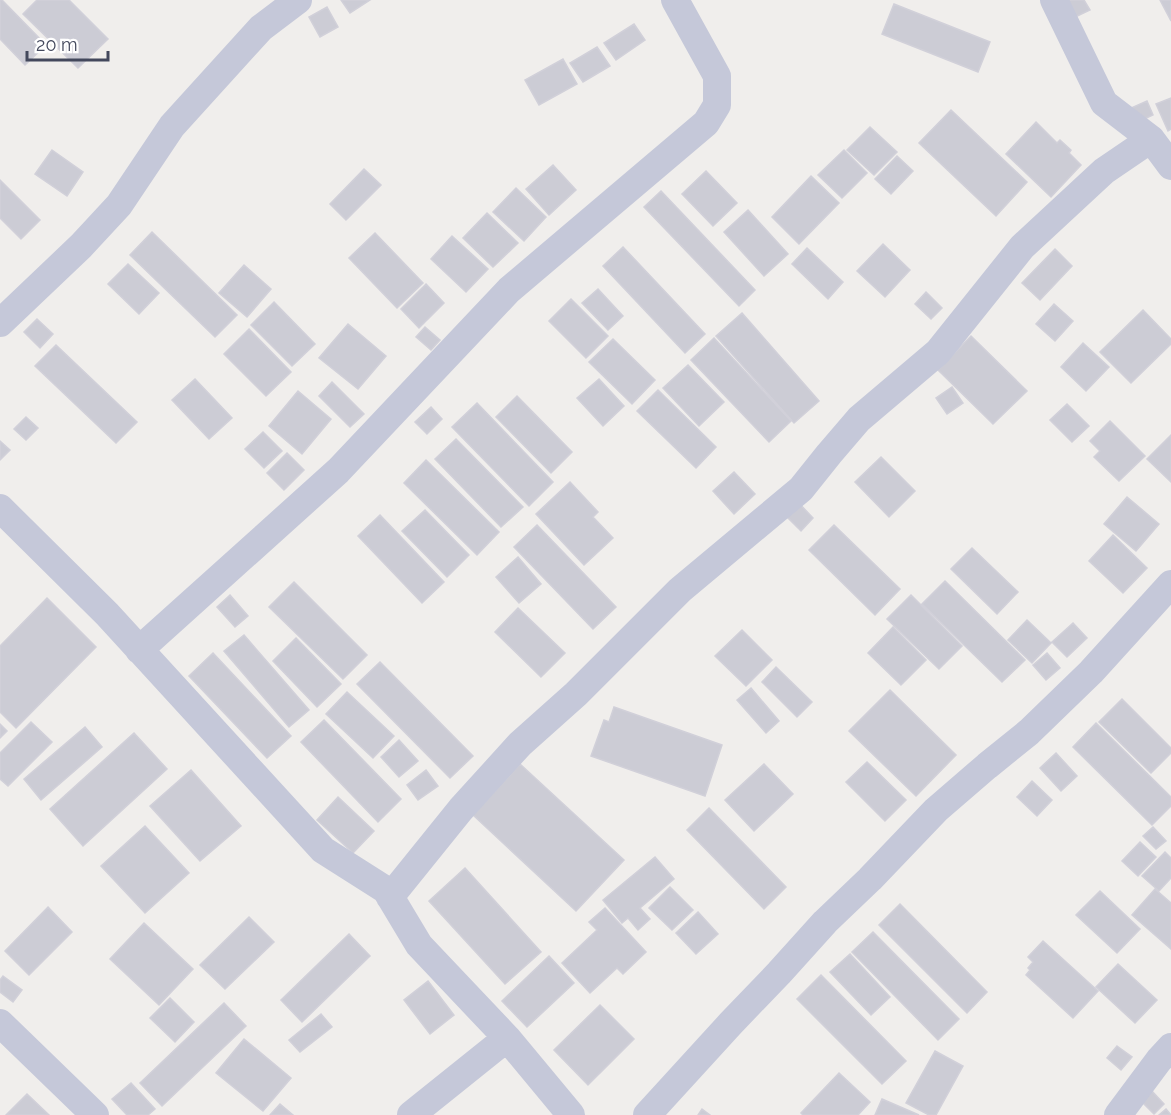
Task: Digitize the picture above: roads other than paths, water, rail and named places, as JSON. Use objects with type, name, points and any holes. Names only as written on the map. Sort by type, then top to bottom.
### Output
[{"type":"street","points":[[0,323],[81,246],[119,205],[172,126],[261,27],[298,0]]},
{"type":"street","points":[[139,650],[338,471],[510,290],[706,123],[717,105],[717,76],[675,0]]},
{"type":"street","points":[[1054,0],[1104,103],[1151,139],[1171,166]]},
{"type":"street","points":[[390,897],[461,808],[520,744],[576,694],[680,590],[801,489],[859,419],[938,352],[1022,247],[1104,171],[1151,139]]},
{"type":"street","points":[[0,508],[107,614],[323,850],[386,890],[419,945],[507,1038],[571,1115]]},
{"type":"street","points":[[647,1115],[825,922],[936,810],[1029,732],[1091,672],[1171,584]]},
{"type":"street","points":[[0,1023],[95,1115]]},
{"type":"street","points":[[411,1115],[507,1038]]},
{"type":"street","points":[[1118,1115],[1171,1047]]}]
